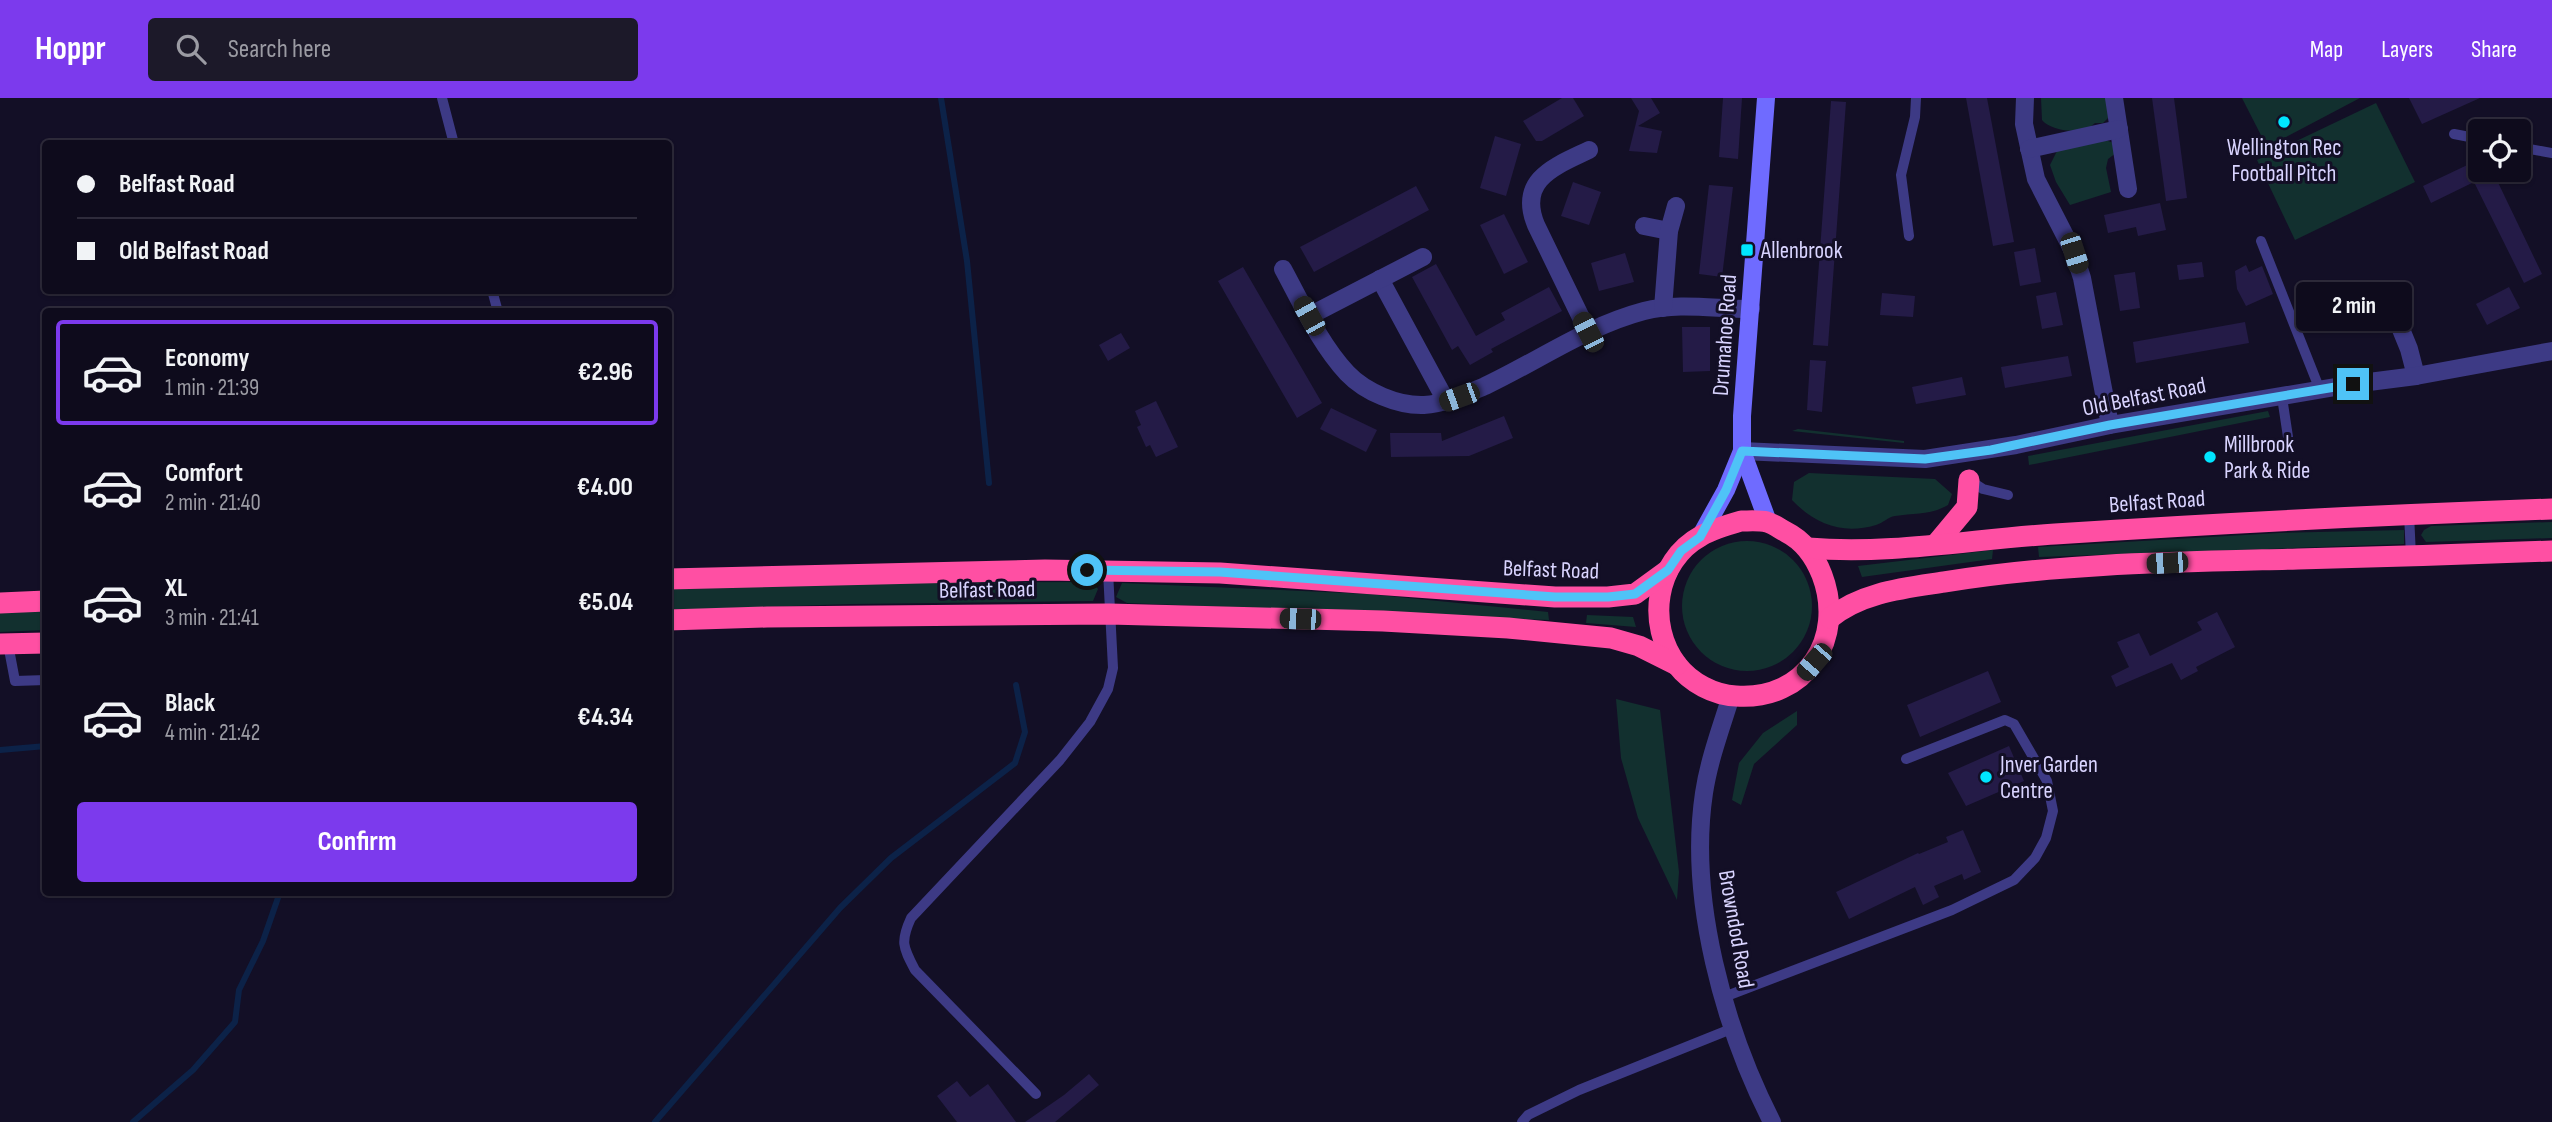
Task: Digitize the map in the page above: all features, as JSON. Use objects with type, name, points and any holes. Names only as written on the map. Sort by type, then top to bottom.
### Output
[{"type":"highway","points":[[1937,543],[1967,507],[1969,480]]},
{"type":"highway","name":"Belfast Road","points":[[1808,548],[1869,551],[1937,543],[2209,524],[2552,509]]},
{"type":"highway","points":[[1741,521],[1768,522],[1793,535],[1808,548],[1829,593],[1830,618],[1822,648],[1809,668],[1791,683],[1762,695],[1731,696],[1711,691],[1692,680],[1677,665],[1664,643],[1658,619],[1660,594],[1668,570],[1681,551],[1700,537],[1741,521]]},
{"type":"highway","points":[[1830,618],[1845,606],[1860,599],[1922,585],[1981,576],[2112,565],[2552,551]]},
{"type":"highway","name":"Belfast Road","points":[[672,579],[1045,570],[1220,572],[1555,597],[1608,597],[1635,594],[1668,570]]},
{"type":"highway","points":[[0,603],[42,601]]},
{"type":"highway","name":"Belfast Road","points":[[672,620],[1109,614],[1383,621],[1611,638],[1629,643],[1677,665]]},
{"type":"highway","points":[[4,644],[42,643]]},
{"type":"main road","name":"Drumahoe Road","points":[[1700,537],[1726,490],[1742,451],[1766,98]]},
{"type":"main road","name":"Drumahoe Road","points":[[1742,451],[1768,522]]},
{"type":"street","points":[[2025,98],[2024,124],[2036,179],[2074,253],[2082,278],[2110,425]]},
{"type":"street","points":[[2115,98],[2128,189]]},
{"type":"street","points":[[2029,149],[2119,130]]},
{"type":"street","points":[[1588,332],[1536,225],[1532,206],[1536,185],[1543,173],[1589,150]]},
{"type":"street","points":[[1663,308],[1669,231],[1676,206]]},
{"type":"street","points":[[1644,226],[1669,231]]},
{"type":"street","points":[[1309,316],[1423,257]]},
{"type":"street","points":[[1283,269],[1339,364],[1367,388],[1414,405],[1446,401],[1502,378],[1588,332],[1630,315],[1663,308],[1692,306],[1751,309]]},
{"type":"street","points":[[1380,279],[1446,401]]},
{"type":"street","points":[[2385,290],[2409,349],[2416,376]]},
{"type":"street","name":"Old Belfast Road","points":[[1742,451],[1925,459],[1966,454],[2073,435],[2110,425],[2416,376],[2552,351]]},
{"type":"street","points":[[1966,454],[1969,480]]},
{"type":"street","name":"Browndod Road","points":[[1731,696],[1709,767],[1701,830],[1705,915],[1731,1029],[1749,1077],[1772,1122]]},
{"type":"lane","points":[[442,98],[453,140]]},
{"type":"lane","points":[[1909,236],[1901,174],[1915,117],[1916,98]]},
{"type":"lane","points":[[2454,134],[2468,137]]},
{"type":"lane","points":[[2531,149],[2552,153]]},
{"type":"lane","points":[[2261,241],[2320,390]]},
{"type":"lane","points":[[2282,397],[2288,437]]},
{"type":"lane","points":[[1969,480],[1983,489],[2008,495]]},
{"type":"lane","points":[[2409,514],[2411,556]]},
{"type":"lane","points":[[1036,1094],[915,970],[905,952],[903,936],[911,918],[1060,760],[1090,722],[1108,689],[1113,668],[1108,571]]},
{"type":"lane","points":[[4,644],[15,681],[42,680]]},
{"type":"lane","points":[[1724,997],[1952,910],[2014,880],[2035,858],[2046,838],[2053,811],[2047,780],[2014,724],[2005,720],[1906,759]]},
{"type":"lane","points":[[1522,1122],[1528,1115],[1579,1090],[1731,1029]]},
{"type":"green space","points":[[2041,98],[2109,98],[2111,115],[2103,123],[2095,123],[2083,129],[2060,129],[2042,120]]},
{"type":"green space","name":"Wellington Rec Football Pitch","points":[[2242,98],[2360,98],[2267,147]]},
{"type":"green space","points":[[2376,103],[2415,182],[2295,240],[2257,160]]},
{"type":"green space","points":[[2103,139],[2116,144],[2116,153],[2108,159],[2106,168],[2111,192],[2070,205],[2056,182],[2050,165],[2058,149]]},
{"type":"green space","points":[[2268,411],[2270,417],[2029,465],[2028,456]]},
{"type":"green space","points":[[1798,429],[1904,441],[1904,443],[1792,431]]},
{"type":"green space","points":[[1809,473],[1935,479],[1952,494],[1948,505],[1935,511],[1892,517],[1864,528],[1841,528],[1820,521],[1792,500],[1794,482]]},
{"type":"green space","points":[[2552,522],[2552,538],[2426,542],[2421,535],[2431,526]]},
{"type":"green space","points":[[2404,530],[2404,544],[2039,557],[2038,547],[2279,533]]},
{"type":"green space","points":[[1747,541],[1772,546],[1793,560],[1807,581],[1812,606],[1807,631],[1793,652],[1772,666],[1747,671],[1722,666],[1701,652],[1687,631],[1682,606],[1687,581],[1701,560],[1722,546]]},
{"type":"green space","points":[[1993,550],[1992,559],[1862,577],[1858,566]]},
{"type":"green space","points":[[1093,582],[1098,589],[1093,601],[851,604],[672,610],[672,589],[857,583]]},
{"type":"green space","points":[[1122,583],[1368,594],[1548,612],[1549,620],[1127,603],[1116,597]]},
{"type":"green space","points":[[42,611],[42,630],[0,632],[0,613]]},
{"type":"green space","points":[[1587,615],[1633,617],[1636,627],[1586,623]]},
{"type":"green space","points":[[1616,699],[1660,710],[1679,872],[1677,900],[1638,818],[1621,758]]},
{"type":"green space","points":[[1797,711],[1797,725],[1754,764],[1741,805],[1732,800],[1739,763],[1763,733]]},
{"type":"building","points":[[1562,98],[1573,98],[1584,116],[1542,141],[1536,141],[1523,121]]},
{"type":"building","points":[[1631,98],[1651,98],[1660,113],[1638,126],[1662,131],[1657,153],[1629,151],[1639,111]]},
{"type":"building","points":[[1723,98],[1742,98],[1738,159],[1719,157]]},
{"type":"building","points":[[1966,98],[1987,98],[2014,242],[1993,246]]},
{"type":"building","points":[[2152,98],[2174,98],[2187,198],[2166,201]]},
{"type":"building","points":[[2409,98],[2480,98],[2422,124]]},
{"type":"building","points":[[1831,101],[1846,102],[1828,346],[1813,345]]},
{"type":"building","points":[[1495,136],[1521,144],[1506,196],[1480,188]]},
{"type":"building","points":[[2468,165],[2468,182],[2474,182],[2431,203],[2423,186]]},
{"type":"building","points":[[1573,182],[1601,192],[1589,225],[1561,216]]},
{"type":"building","points":[[2474,182],[2498,182],[2542,274],[2524,283]]},
{"type":"building","points":[[1709,185],[1733,187],[1722,277],[1699,274]]},
{"type":"building","points":[[1416,186],[1429,210],[1314,272],[1300,247]]},
{"type":"building","points":[[2160,203],[2166,230],[2138,236],[2136,227],[2108,233],[2104,215]]},
{"type":"building","points":[[1504,214],[1528,262],[1504,274],[1480,225]]},
{"type":"building","points":[[2035,248],[2041,282],[2020,286],[2014,252]]},
{"type":"building","points":[[1625,253],[1634,282],[1599,291],[1591,263]]},
{"type":"building","points":[[2202,262],[2204,277],[2179,280],[2177,265]]},
{"type":"building","points":[[1436,264],[1476,336],[1505,320],[1501,313],[1549,287],[1562,311],[1491,349],[1493,352],[1470,365],[1458,346],[1452,350],[1412,277]]},
{"type":"building","points":[[2246,265],[2249,272],[2262,266],[2273,294],[2246,306],[2237,289],[2235,271]]},
{"type":"building","points":[[1243,267],[1322,403],[1297,418],[1218,281]]},
{"type":"building","points":[[2135,272],[2140,308],[2120,311],[2114,275]]},
{"type":"building","points":[[2509,287],[2520,308],[2487,325],[2476,304]]},
{"type":"building","points":[[2056,292],[2063,325],[2042,329],[2036,296]]},
{"type":"building","points":[[1882,293],[1915,296],[1913,317],[1880,315]]},
{"type":"building","points":[[2245,322],[2249,343],[2136,363],[2133,342]]},
{"type":"building","points":[[1682,327],[1710,327],[1710,371],[1683,372]]},
{"type":"building","points":[[1121,333],[1130,348],[1108,361],[1099,345]]},
{"type":"building","points":[[2068,356],[2072,376],[2005,388],[2001,367]]},
{"type":"building","points":[[1810,360],[1826,361],[1822,412],[1807,410]]},
{"type":"building","points":[[1962,377],[1966,395],[1916,404],[1912,387]]},
{"type":"building","points":[[1156,401],[1178,447],[1156,457],[1150,445],[1146,447],[1137,427],[1141,425],[1135,411]]},
{"type":"building","points":[[1331,408],[1377,430],[1366,452],[1320,429]]},
{"type":"building","points":[[1504,416],[1513,438],[1469,456],[1391,457],[1390,433],[1441,433],[1442,441]]},
{"type":"building","points":[[2217,612],[2235,647],[2196,667],[2198,671],[2181,680],[2172,663],[2116,687],[2111,676],[2129,667],[2117,642],[2139,633],[2150,656],[2202,630],[2197,622]]},
{"type":"building","points":[[1988,671],[2001,702],[1920,737],[1907,705]]},
{"type":"building","name":"Jnver Garden Centre","points":[[2009,746],[2024,781],[1966,806],[1948,773]]},
{"type":"building","points":[[1963,830],[1981,872],[1964,880],[1962,874],[1934,886],[1939,897],[1923,905],[1915,887],[1849,919],[1836,892],[1918,853],[1948,842],[1946,837]]},
{"type":"building","points":[[1089,1074],[1099,1085],[1055,1122],[1025,1122],[1064,1095]]},
{"type":"building","points":[[957,1081],[970,1097],[988,1084],[1016,1122],[957,1122],[937,1096]]},
{"type":"waterway","points":[[941,98],[967,261],[989,483]]},
{"type":"waterway","points":[[655,1122],[840,908],[891,858],[1015,763],[1025,732],[1016,685]]},
{"type":"waterway","points":[[0,750],[42,746]]},
{"type":"waterway","points":[[133,1122],[193,1070],[235,1022],[239,990],[263,941],[279,896]]},
{"type":"place","name":"Wellington Rec Football Pitch","points":[[2284,122]]},
{"type":"place","name":"Allenbrook","points":[[1747,250]]},
{"type":"place","name":"Millbrook Park & Ride","points":[[2210,457]]},
{"type":"place","name":"Jnver Garden Centre","points":[[1986,777]]},
{"type":"route","points":[[1087,570],[1220,572],[1555,597],[1635,594],[1668,570],[1681,551],[1700,537],[1726,490],[1742,451],[1925,459],[1966,454],[2073,435],[2110,425],[2353,384]]}]
